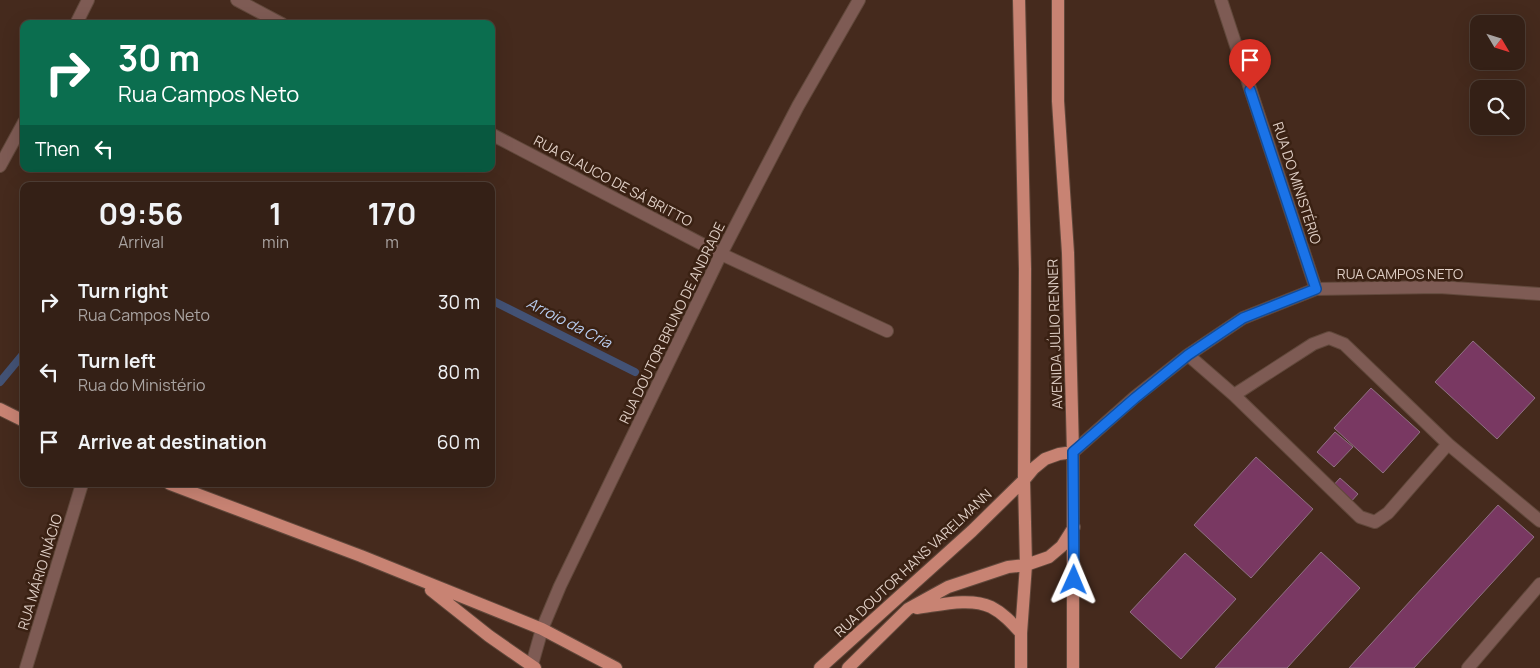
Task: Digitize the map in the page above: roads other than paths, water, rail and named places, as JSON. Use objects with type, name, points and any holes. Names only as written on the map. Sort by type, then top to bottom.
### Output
[{"type":"main road","name":"AVENIDA JÚLIO RENNER","points":[[1019,0],[1025,269],[1024,480],[1026,565],[1021,633],[1021,668]]},
{"type":"main road","name":"AVENIDA JÚLIO RENNER","points":[[1058,0],[1058,100],[1068,253],[1073,452],[1073,668]]},
{"type":"main road","points":[[0,409],[20,419]]},
{"type":"main road","name":"RUA DOUTOR HANS VARELMANN","points":[[820,668],[972,531],[1034,468],[1045,459],[1073,452]]},
{"type":"main road","points":[[178,487],[361,556],[542,629],[616,668]]},
{"type":"main road","points":[[848,668],[908,609],[948,587],[1008,567],[1026,565],[1049,557],[1062,546],[1074,528]]},
{"type":"main road","points":[[419,580],[532,668]]},
{"type":"main road","points":[[908,609],[968,602],[990,606],[1007,618],[1021,633]]},
{"type":"street","points":[[78,20],[88,0]]},
{"type":"street","points":[[237,0],[274,20]]},
{"type":"street","name":"RUA DOUTOR BRUNO DE ANDRADE","points":[[532,668],[542,629],[560,586],[721,254],[798,106],[859,0]]},
{"type":"street","name":"RUA DO MINISTÉRIO","points":[[1220,0],[1316,289]]},
{"type":"street","points":[[0,166],[20,129]]},
{"type":"street","name":"RUA GLAUCO DE SÁ BRITTO","points":[[495,136],[721,254],[887,331]]},
{"type":"street","name":"RUA CAMPOS NETO","points":[[1073,452],[1188,355],[1243,318],[1316,289],[1439,287],[1540,294]]},
{"type":"street","points":[[1234,395],[1313,344],[1329,338],[1344,344],[1448,444],[1540,521]]},
{"type":"street","points":[[1188,355],[1234,395],[1360,517],[1375,522],[1388,513],[1448,444]]},
{"type":"street","name":"RUA MÁRIO INÁCIO","points":[[26,668],[81,487]]},
{"type":"street","points":[[1468,668],[1540,584]]},
{"type":"waterway","name":"Arroio da Cria","points":[[495,302],[635,372]]},
{"type":"waterway","name":"Arroio da Cria","points":[[0,382],[20,358]]}]
